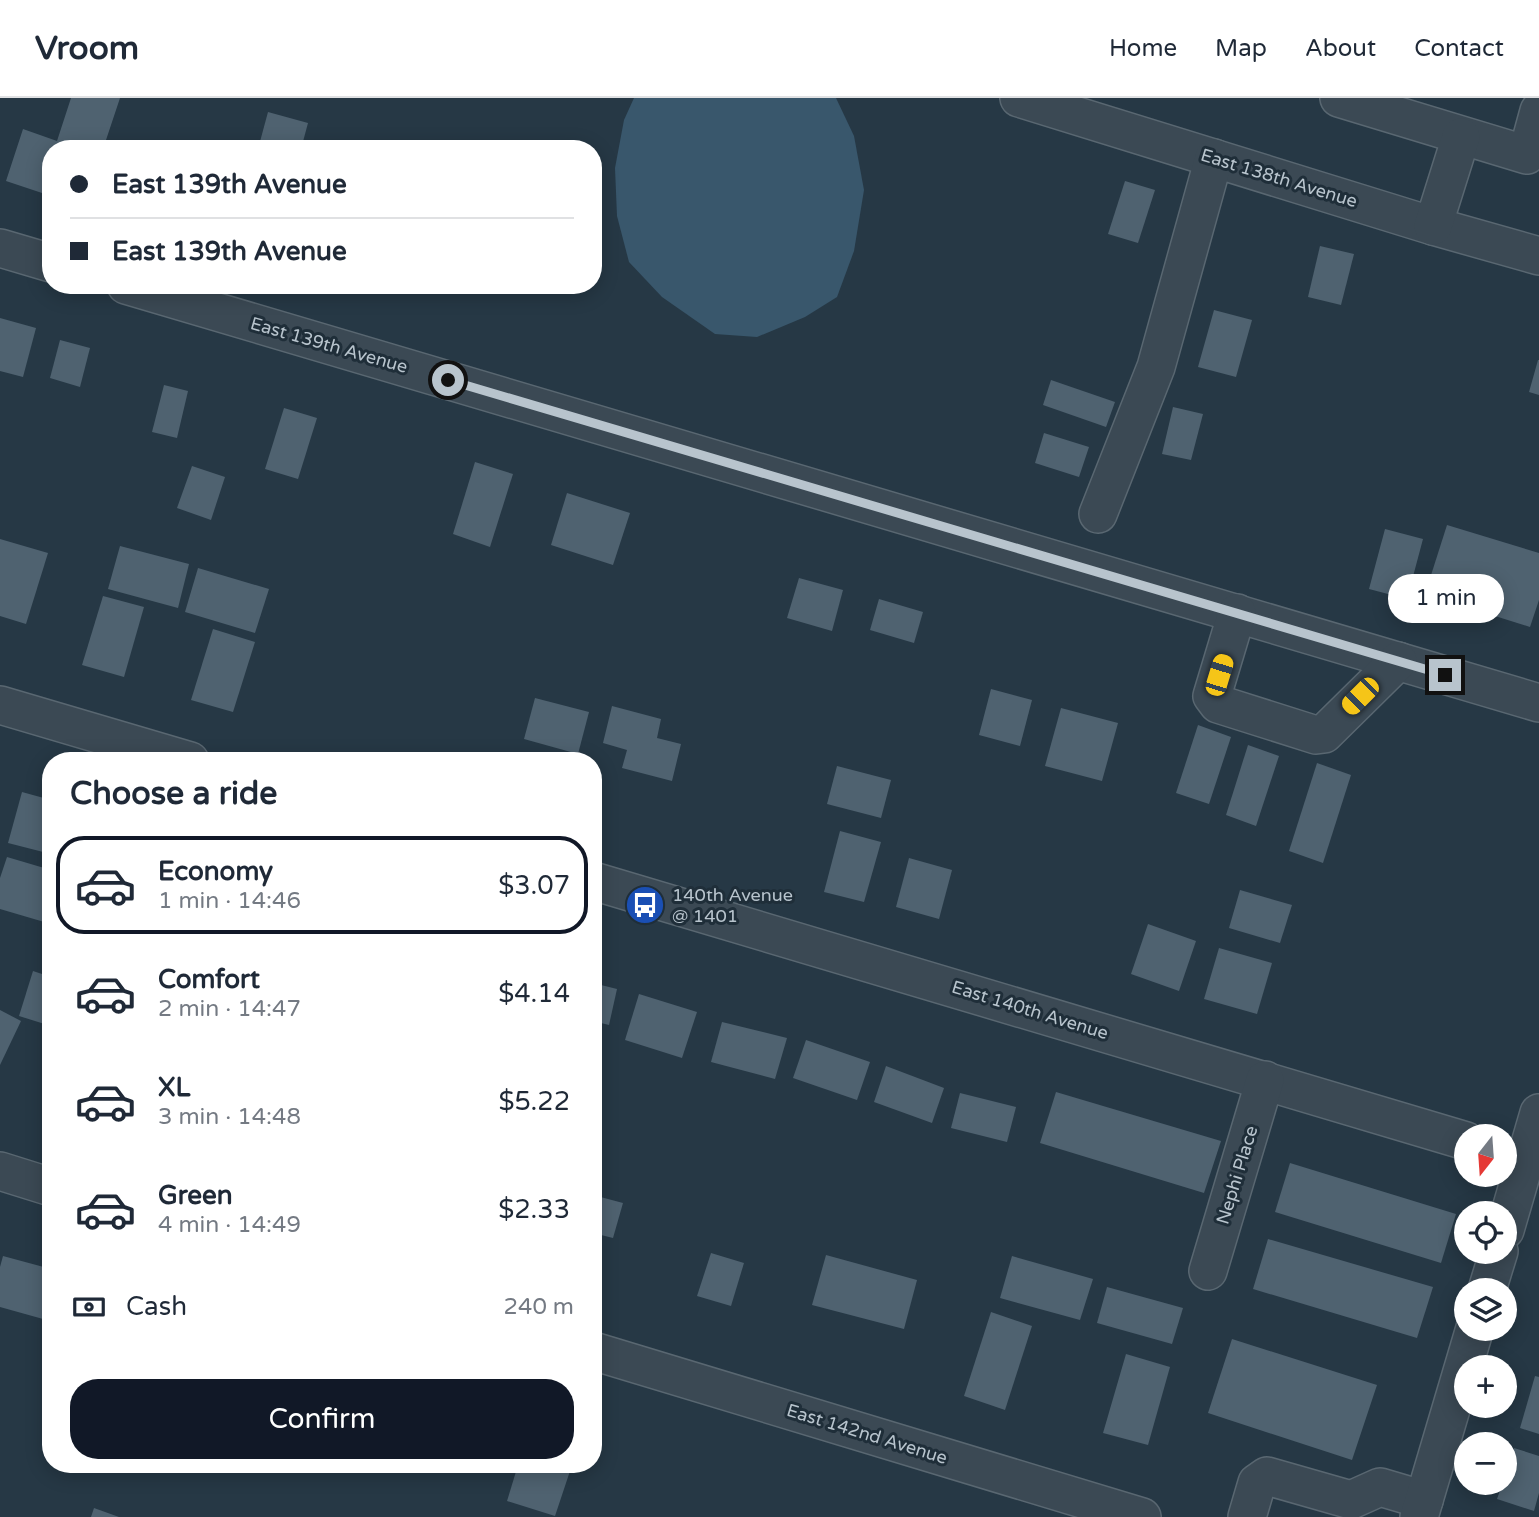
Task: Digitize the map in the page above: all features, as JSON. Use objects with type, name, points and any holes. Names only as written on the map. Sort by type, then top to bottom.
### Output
[{"type":"street","name":"East 138th Avenue","points":[[1019,98],[1433,226],[1539,256]]},
{"type":"street","points":[[1339,98],[1527,155],[1539,111]]},
{"type":"street","points":[[1433,226],[1461,137]]},
{"type":"street","points":[[1098,514],[1156,367],[1214,158]]},
{"type":"street","points":[[0,248],[42,260]]},
{"type":"street","name":"East 139th Avenue","points":[[156,294],[1539,703]]},
{"type":"street","points":[[1237,613],[1212,696],[1214,701],[1316,735],[1324,734],[1398,661]]},
{"type":"street","points":[[0,705],[159,752]]},
{"type":"street","name":"East 140th Avenue","points":[[602,884],[1454,1137]]},
{"type":"street","name":"Nephi Place","points":[[1208,1271],[1265,1080]]},
{"type":"street","points":[[1512,1201],[1523,1158],[1539,1113]]},
{"type":"street","points":[[0,1171],[42,1184]]},
{"type":"street","points":[[1247,1517],[1257,1483],[1267,1476],[1351,1500],[1380,1488],[1421,1509],[1471,1341]]},
{"type":"street","name":"East 142nd Avenue","points":[[602,1354],[1142,1517]]},
{"type":"water","points":[[634,98],[836,98],[854,136],[864,190],[854,251],[837,297],[805,317],[757,337],[715,334],[662,297],[629,262],[617,216],[615,168],[624,120]]},
{"type":"building","points":[[71,98],[120,98],[106,140],[57,140]]},
{"type":"building","points":[[268,112],[308,123],[303,140],[260,140]]},
{"type":"building","points":[[23,129],[54,140],[42,140],[42,193],[6,181]]},
{"type":"building","points":[[1125,181],[1155,190],[1138,243],[1108,234]]},
{"type":"building","points":[[1320,246],[1354,254],[1341,305],[1308,297]]},
{"type":"building","points":[[1214,310],[1252,320],[1236,377],[1198,367]]},
{"type":"building","points":[[0,318],[36,328],[23,377],[0,371]]},
{"type":"building","points":[[60,340],[90,348],[80,387],[50,378]]},
{"type":"building","points":[[1539,360],[1539,395],[1529,392]]},
{"type":"building","points":[[1051,380],[1115,402],[1106,427],[1043,405]]},
{"type":"building","points":[[164,385],[188,391],[177,438],[152,432]]},
{"type":"building","points":[[1173,407],[1203,414],[1191,460],[1162,454]]},
{"type":"building","points":[[284,408],[317,418],[298,479],[265,469]]},
{"type":"building","points":[[1044,433],[1089,447],[1079,477],[1035,463]]},
{"type":"building","points":[[475,462],[513,474],[490,547],[453,534]]},
{"type":"building","points":[[192,466],[225,477],[211,520],[177,508]]},
{"type":"building","points":[[567,493],[630,513],[613,565],[551,545]]},
{"type":"building","points":[[1447,525],[1539,553],[1539,600],[1530,627],[1425,594]]},
{"type":"building","points":[[1385,529],[1423,539],[1407,599],[1369,589]]},
{"type":"building","points":[[0,539],[48,553],[26,624],[0,616]]},
{"type":"building","points":[[120,546],[189,564],[178,608],[108,589]]},
{"type":"building","points":[[198,568],[269,589],[255,633],[185,612]]},
{"type":"building","points":[[799,578],[843,590],[832,631],[787,618]]},
{"type":"building","points":[[103,596],[144,607],[124,677],[82,665]]},
{"type":"building","points":[[879,599],[923,612],[914,643],[870,630]]},
{"type":"building","points":[[213,629],[255,642],[233,712],[191,700]]},
{"type":"building","points":[[991,689],[1032,700],[1020,746],[979,735]]},
{"type":"building","points":[[535,698],[589,712],[579,752],[524,739]]},
{"type":"building","points":[[612,706],[661,719],[657,738],[681,744],[672,781],[622,768],[627,750],[603,743]]},
{"type":"building","points":[[1061,708],[1118,723],[1102,781],[1045,766]]},
{"type":"building","points":[[1198,725],[1231,737],[1209,804],[1176,793]]},
{"type":"building","points":[[1248,745],[1279,756],[1256,826],[1226,815]]},
{"type":"building","points":[[1317,763],[1351,775],[1323,863],[1289,851]]},
{"type":"building","points":[[837,766],[891,780],[881,818],[827,804]]},
{"type":"building","points":[[22,792],[42,798],[42,852],[8,843]]},
{"type":"building","points":[[840,831],[881,842],[864,902],[824,892]]},
{"type":"building","points":[[7,857],[42,867],[42,921],[0,909],[0,878]]},
{"type":"building","points":[[909,858],[952,870],[939,919],[896,907]]},
{"type":"building","points":[[1240,890],[1292,905],[1280,943],[1229,928]]},
{"type":"building","points":[[1148,924],[1196,941],[1179,991],[1131,974]]},
{"type":"building","points":[[1219,948],[1272,963],[1257,1014],[1204,999]]},
{"type":"building","points":[[33,971],[42,974],[42,1023],[19,1016]]},
{"type":"building","points":[[602,985],[617,989],[609,1025],[602,1023]]},
{"type":"building","points":[[639,994],[697,1012],[682,1058],[625,1040]]},
{"type":"building","points":[[0,1010],[21,1021],[0,1065]]},
{"type":"building","points":[[722,1022],[787,1038],[775,1079],[711,1062]]},
{"type":"building","points":[[806,1040],[870,1062],[857,1100],[793,1078]]},
{"type":"building","points":[[886,1066],[944,1088],[932,1123],[874,1102]]},
{"type":"building","points":[[1056,1092],[1221,1141],[1204,1193],[1040,1143]]},
{"type":"building","points":[[960,1093],[1016,1107],[1007,1142],[951,1128]]},
{"type":"building","points":[[1290,1163],[1454,1213],[1454,1221],[1441,1263],[1275,1212]]},
{"type":"building","points":[[602,1197],[623,1203],[613,1238],[602,1235]]},
{"type":"building","points":[[1268,1239],[1433,1287],[1417,1338],[1253,1289]]},
{"type":"building","points":[[711,1253],[744,1263],[731,1306],[697,1296]]},
{"type":"building","points":[[826,1255],[917,1280],[904,1329],[812,1305]]},
{"type":"building","points":[[3,1256],[42,1267],[42,1319],[0,1307],[0,1267]]},
{"type":"building","points":[[1012,1256],[1093,1279],[1080,1320],[1000,1298]]},
{"type":"building","points":[[1107,1287],[1183,1308],[1172,1344],[1097,1323]]},
{"type":"building","points":[[991,1312],[1032,1326],[1005,1410],[964,1396]]},
{"type":"building","points":[[1232,1339],[1377,1385],[1352,1460],[1208,1413]]},
{"type":"building","points":[[1126,1354],[1170,1367],[1148,1445],[1103,1433]]},
{"type":"building","points":[[1535,1376],[1539,1377],[1539,1434],[1520,1428]]},
{"type":"building","points":[[1517,1449],[1539,1456],[1539,1493],[1534,1511],[1497,1499],[1498,1495],[1517,1495]]},
{"type":"building","points":[[516,1473],[569,1473],[555,1516],[507,1501]]},
{"type":"building","points":[[94,1508],[119,1517],[91,1517]]},
{"type":"place","name":"140th Avenue @ 1401","points":[[645,905]]},
{"type":"route","points":[[448,380],[1445,675]]}]
